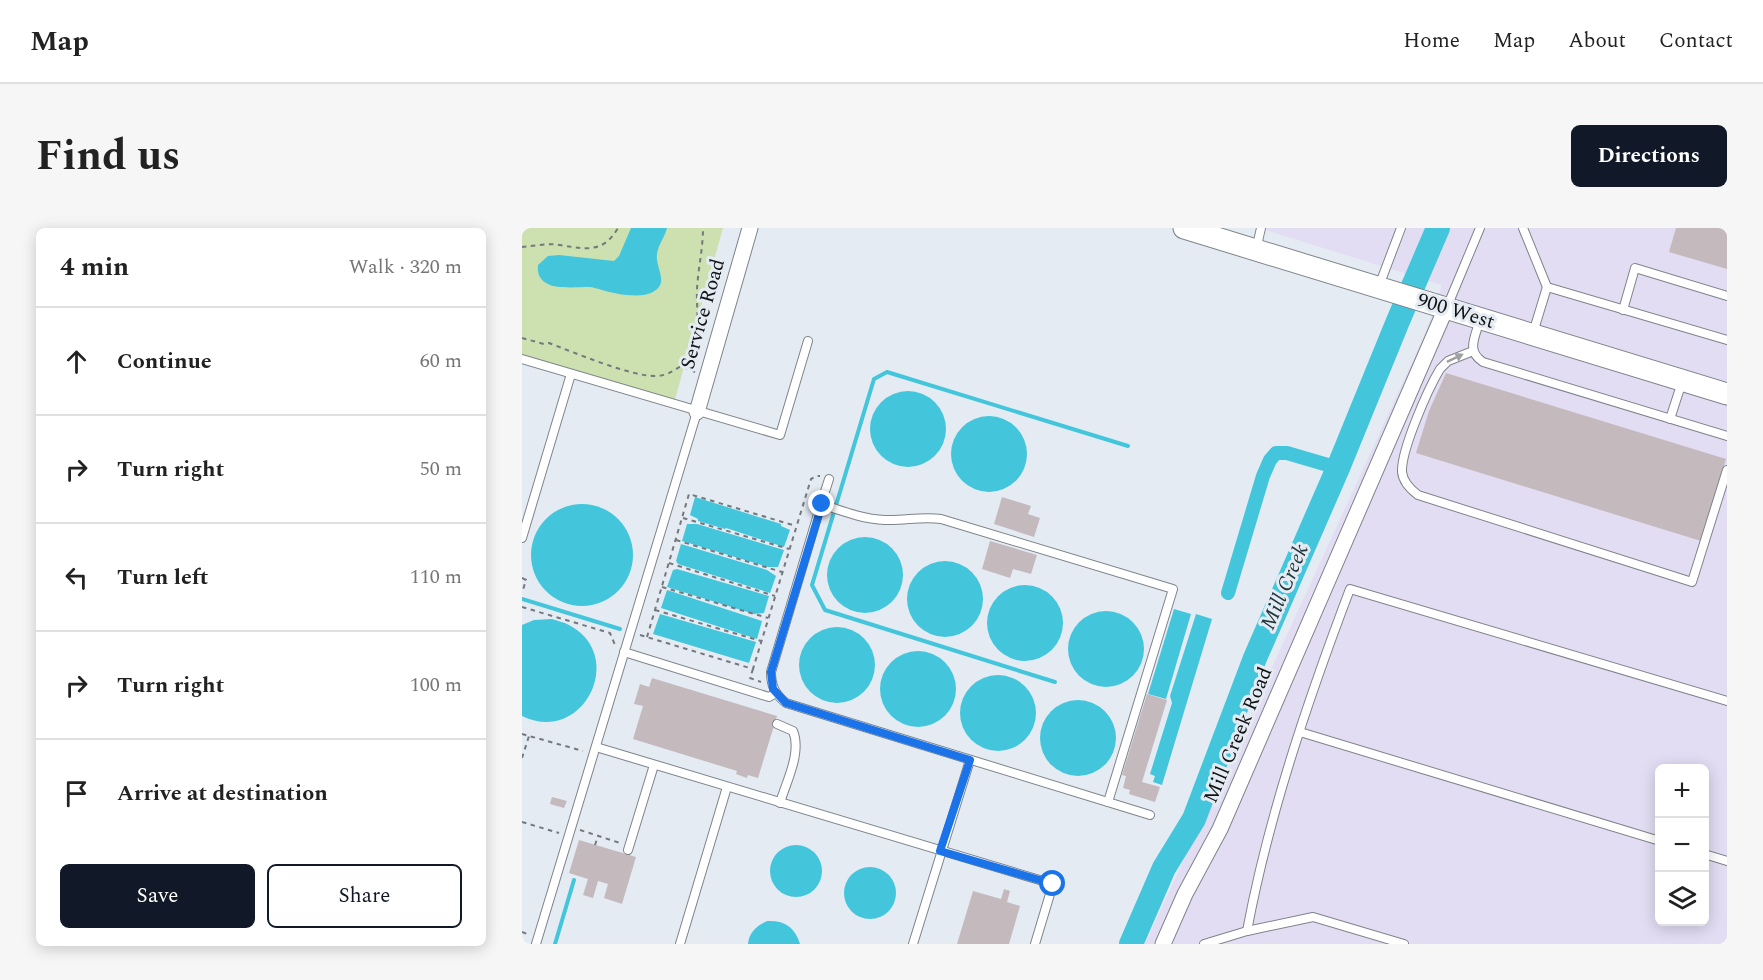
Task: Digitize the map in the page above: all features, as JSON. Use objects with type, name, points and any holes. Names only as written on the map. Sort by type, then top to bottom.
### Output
[{"type":"main road","name":"900 West","points":[[1184,228],[1727,394]]},
{"type":"street","name":"Service Road","points":[[697,412],[750,228]]},
{"type":"street","name":"Mill Creek Road","points":[[1163,944],[1185,894],[1220,829],[1446,308]]},
{"type":"lane","points":[[1256,250],[1261,228]]},
{"type":"lane","points":[[1388,290],[1401,228]]},
{"type":"lane","points":[[1446,308],[1480,228]]},
{"type":"lane","points":[[1523,228],[1547,287],[1532,335]]},
{"type":"lane","points":[[1623,310],[1635,268],[1727,296]]},
{"type":"lane","points":[[1547,287],[1727,340]]},
{"type":"lane","points":[[1480,319],[1472,346],[1479,360],[1727,436]]},
{"type":"lane","points":[[522,359],[780,435],[808,341]]},
{"type":"lane","points":[[1473,351],[1448,361],[1440,369],[1412,433],[1403,463],[1404,478],[1409,489],[1424,498],[1692,582],[1727,470]]},
{"type":"lane","points":[[522,538],[571,374]]},
{"type":"lane","points":[[1670,419],[1682,380]]},
{"type":"lane","points":[[536,944],[697,412]]},
{"type":"lane","points":[[829,479],[825,506],[771,672],[772,685],[776,693],[786,703],[1150,815]]},
{"type":"lane","points":[[825,506],[865,518],[941,519],[1173,589],[1108,802]]},
{"type":"lane","points":[[1247,932],[1258,870],[1320,670],[1350,589],[1727,701]]},
{"type":"lane","points":[[624,652],[769,697],[776,693]]},
{"type":"lane","points":[[777,724],[794,731],[796,738],[796,749],[780,803]]},
{"type":"lane","points":[[1300,732],[1655,840]]},
{"type":"lane","points":[[595,751],[654,765],[1053,884],[1035,944]]},
{"type":"lane","points":[[913,944],[970,760]]},
{"type":"lane","points":[[629,848],[654,765]]},
{"type":"lane","points":[[680,944],[727,787]]},
{"type":"lane","points":[[1709,856],[1727,861]]},
{"type":"lane","points":[[1204,944],[1313,917],[1404,944]]},
{"type":"path","points":[[522,247],[558,245],[583,249],[595,248],[612,238],[618,228]]},
{"type":"path","points":[[522,338],[544,344],[549,343],[623,369],[654,376],[672,372],[690,356],[694,346],[698,325],[697,290],[704,243],[703,228]]},
{"type":"path","points":[[681,366],[695,373]]},
{"type":"path","points":[[772,685],[750,678],[811,479],[817,476],[829,479]]},
{"type":"path","points":[[647,637],[689,494],[796,526]]},
{"type":"path","points":[[682,518],[789,549]]},
{"type":"path","points":[[676,540],[782,572]]},
{"type":"path","points":[[669,563],[775,596]]},
{"type":"path","points":[[522,578],[526,580],[522,592]]},
{"type":"path","points":[[662,587],[768,618]]},
{"type":"path","points":[[522,607],[610,633],[616,650],[624,652]]},
{"type":"path","points":[[655,610],[761,641]]},
{"type":"path","points":[[630,632],[753,669]]},
{"type":"path","points":[[522,734],[595,751]]},
{"type":"path","points":[[522,758],[529,736]]},
{"type":"path","points":[[522,822],[598,836],[629,848]]},
{"type":"path","points":[[595,845],[598,836]]},
{"type":"shaded area","points":[[1259,228],[1727,228],[1727,944],[1145,944],[1425,334],[1442,285]]},
{"type":"green space","points":[[522,228],[723,228],[674,403],[522,356]]},
{"type":"water","points":[[631,228],[667,228],[657,254],[661,284],[653,292],[628,295],[591,287],[556,287],[543,281],[540,276],[538,265],[548,256],[559,255],[614,261],[619,256]]},
{"type":"water","points":[[908,391],[922,394],[935,402],[943,415],[946,429],[943,443],[935,456],[922,464],[908,467],[894,464],[881,456],[873,443],[870,429],[873,415],[881,402],[894,394]]},
{"type":"water","points":[[989,416],[1003,419],[1016,427],[1024,440],[1027,454],[1024,468],[1016,481],[1003,489],[989,492],[975,489],[962,481],[954,468],[951,454],[954,440],[962,427],[975,419]]},
{"type":"water","points":[[695,497],[781,524],[790,530],[784,547],[698,521],[690,515]]},
{"type":"water","points":[[582,504],[611,512],[625,526],[633,555],[625,584],[611,598],[582,606],[553,598],[539,584],[531,555],[539,526],[553,512]]},
{"type":"water","points":[[687,524],[697,524],[784,550],[778,567],[768,567],[682,541]]},
{"type":"water","points":[[865,537],[879,540],[892,548],[900,561],[903,575],[900,589],[892,602],[879,610],[865,613],[851,610],[838,602],[830,589],[827,575],[830,561],[838,548],[851,540]]},
{"type":"water","points":[[681,544],[767,570],[776,576],[770,593],[678,564],[676,561]]},
{"type":"water","points":[[945,561],[959,564],[972,572],[980,585],[983,599],[980,613],[972,626],[959,634],[945,637],[931,634],[918,626],[910,613],[907,599],[910,585],[918,572],[931,564]]},
{"type":"water","points":[[677,569],[769,596],[764,613],[754,614],[667,587],[673,570]]},
{"type":"water","points":[[1025,585],[1039,588],[1052,596],[1060,609],[1063,623],[1060,637],[1052,650],[1039,658],[1025,661],[1011,658],[998,650],[990,637],[987,623],[990,609],[998,596],[1011,588]]},
{"type":"water","points":[[667,590],[762,621],[757,639],[661,608]]},
{"type":"water","points":[[1174,609],[1191,614],[1166,699],[1148,694]]},
{"type":"water","points":[[1106,611],[1120,614],[1133,622],[1141,635],[1144,649],[1141,663],[1133,676],[1120,684],[1106,687],[1092,684],[1079,676],[1071,663],[1068,649],[1071,635],[1079,622],[1092,614]]},
{"type":"water","points":[[660,614],[756,642],[749,663],[653,634]]},
{"type":"water","points":[[1196,614],[1212,619],[1162,785],[1153,782],[1155,776],[1150,774],[1172,703],[1170,696]]},
{"type":"water","points":[[552,619],[569,625],[586,639],[595,657],[596,675],[590,693],[579,709],[563,719],[544,722],[522,716],[522,625],[534,620]]},
{"type":"water","points":[[837,627],[851,630],[864,638],[872,651],[875,665],[872,679],[864,692],[851,700],[837,703],[823,700],[810,692],[802,679],[799,665],[802,651],[810,638],[823,630]]},
{"type":"water","points":[[918,651],[932,654],[945,662],[953,675],[956,689],[953,703],[945,716],[932,724],[918,727],[904,724],[891,716],[883,703],[880,689],[883,675],[891,662],[904,654]]},
{"type":"water","points":[[998,675],[1012,678],[1025,686],[1033,699],[1036,713],[1033,727],[1025,740],[1012,748],[998,751],[984,748],[971,740],[963,727],[960,713],[963,699],[971,686],[984,678]]},
{"type":"water","points":[[1078,700],[1092,703],[1105,711],[1113,724],[1116,738],[1113,752],[1105,765],[1092,773],[1078,776],[1064,773],[1051,765],[1043,752],[1040,738],[1043,724],[1051,711],[1064,703]]},
{"type":"water","points":[[791,845],[801,845],[815,852],[822,871],[815,890],[801,897],[791,897],[781,893],[774,886],[770,876],[770,866],[774,856],[781,849]]},
{"type":"water","points":[[865,867],[875,867],[889,874],[896,893],[889,912],[875,919],[865,919],[855,915],[848,908],[844,898],[844,888],[848,878],[855,871]]},
{"type":"water","points":[[767,921],[784,923],[792,929],[800,944],[748,944],[754,930]]},
{"type":"building","points":[[1676,228],[1727,228],[1727,269],[1669,252]]},
{"type":"building","points":[[1446,373],[1726,459],[1701,541],[1416,453],[1429,411]]},
{"type":"building","points":[[1002,497],[1031,506],[1028,514],[1040,518],[1034,537],[994,524]]},
{"type":"building","points":[[990,541],[1037,555],[1031,574],[1013,569],[1010,578],[982,569]]},
{"type":"building","points":[[652,678],[777,716],[758,778],[748,775],[747,778],[736,774],[737,771],[633,739],[643,706],[634,704],[640,684],[649,687]]},
{"type":"building","points":[[1147,694],[1167,700],[1142,782],[1160,787],[1155,802],[1129,794],[1130,790],[1123,788],[1126,776],[1122,775]]},
{"type":"building","points":[[552,797],[567,801],[564,808],[550,804]]},
{"type":"building","points":[[579,840],[636,857],[622,904],[604,898],[608,884],[598,881],[593,898],[583,895],[588,879],[569,873]]},
{"type":"building","points":[[1004,889],[1010,891],[1007,902],[1020,906],[1009,944],[957,944],[973,891],[1001,899]]},
{"type":"waterway","name":"Mill Creek","points":[[1131,944],[1164,868],[1194,819],[1255,658],[1338,468],[1438,228]]},
{"type":"waterway","points":[[1055,682],[825,610],[812,585],[874,379],[887,372],[1128,446]]},
{"type":"waterway","points":[[1228,593],[1263,476],[1276,453],[1287,453],[1338,468]]},
{"type":"waterway","points":[[522,599],[620,629]]},
{"type":"waterway","points":[[555,944],[574,880]]},
{"type":"route","points":[[822,504],[771,672],[773,689],[786,703],[970,760],[940,851],[1053,884]]}]
